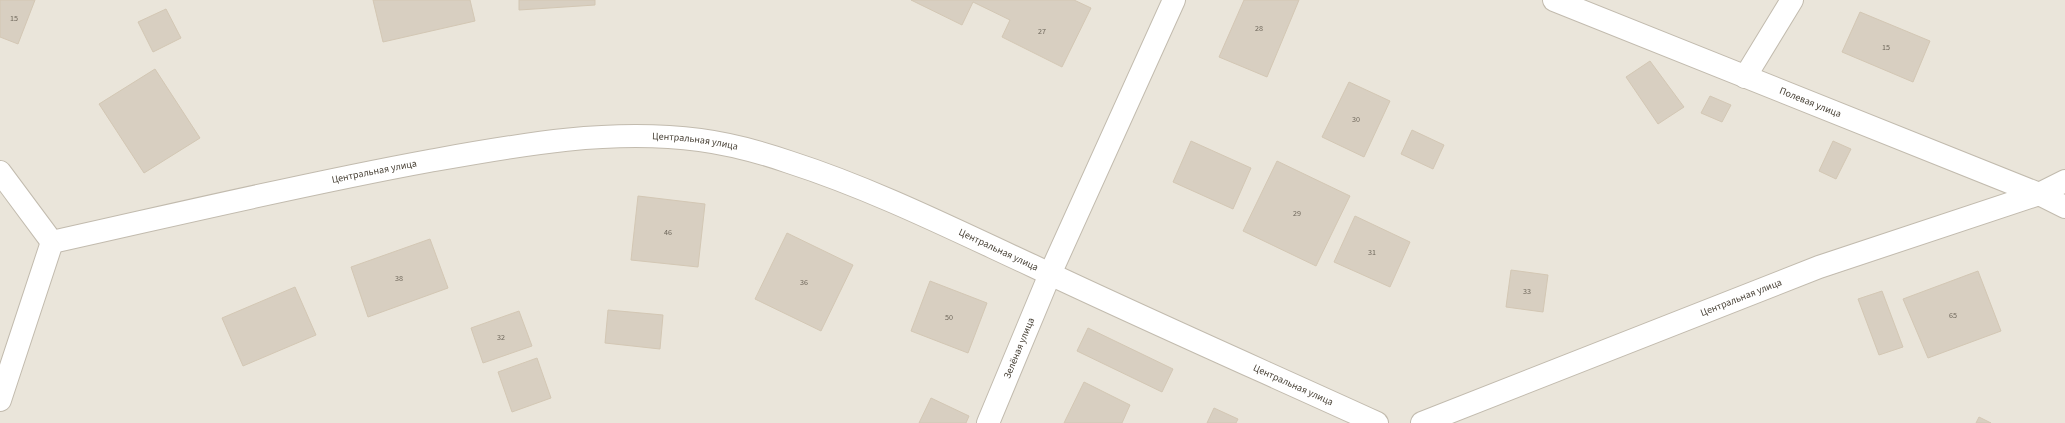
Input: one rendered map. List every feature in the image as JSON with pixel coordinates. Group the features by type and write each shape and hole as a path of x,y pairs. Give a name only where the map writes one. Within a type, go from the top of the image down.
{"street":[{"name":"Зелёная улица","path":"988,423 1050,274 1174,0"},
{"name":"Полевая улица","path":"1554,0 1745,78 2039,194"},
{"path":"1745,78 1792,0"},
{"name":"Центральная улица","path":"52,242 357,174 482,152 568,139 640,136 701,140 759,152 819,171 877,193 1368,421"},
{"path":"0,172 52,242 0,400"},
{"path":"2039,194 2065,181"},
{"name":"Центральная улица","path":"1422,423 1820,268 2039,194"},
{"path":"2039,194 2065,207"}],"shaded area":[{"path":"0,0 2065,0 2065,423 0,423"}],"building":[{"path":"0,0 35,0 18,44 0,37"},
{"path":"373,0 470,0 475,21 383,42"},
{"path":"519,0 595,0 595,5 519,10"},
{"path":"911,0 1074,0 1091,8 1062,67 1002,37 1010,20 973,2 962,25"},
{"path":"1244,0 1299,0 1267,77 1219,57"},
{"path":"166,9 181,38 153,52 138,22"},
{"path":"1860,12 1930,41 1913,82 1842,52"},
{"path":"1650,61 1684,107 1658,124 1626,77"},
{"path":"155,69 200,138 144,173 99,104"},
{"path":"1349,82 1390,101 1364,157 1322,137"},
{"path":"1710,96 1731,105 1722,122 1701,113"},
{"path":"1412,130 1444,145 1433,169 1401,154"},
{"path":"1191,141 1251,168 1233,209 1173,182"},
{"path":"1833,141 1851,149 1836,179 1819,171"},
{"path":"1277,161 1350,196 1316,266 1243,231"},
{"path":"638,196 705,204 698,267 631,260"},
{"path":"1355,216 1410,242 1390,287 1334,262"},
{"path":"787,233 853,265 821,331 755,299"},
{"path":"430,239 448,288 368,317 351,267"},
{"path":"1511,270 1548,275 1543,312 1506,307"},
{"path":"1978,271 2001,331 1928,358 1903,299"},
{"path":"930,281 987,303 968,353 911,331"},
{"path":"295,287 316,335 243,366 222,318"},
{"path":"1882,291 1903,347 1879,355 1858,299"},
{"path":"608,310 663,315 660,349 605,343"},
{"path":"519,311 532,346 483,363 471,328"},
{"path":"1088,328 1173,369 1162,392 1077,351"},
{"path":"537,358 551,398 512,412 498,372"},
{"path":"1084,382 1130,405 1122,423 1064,423"},
{"path":"931,398 969,416 966,423 919,423"},
{"path":"1214,408 1238,419 1236,423 1207,423"},
{"path":"1979,417 1991,423 1976,423"}]}
